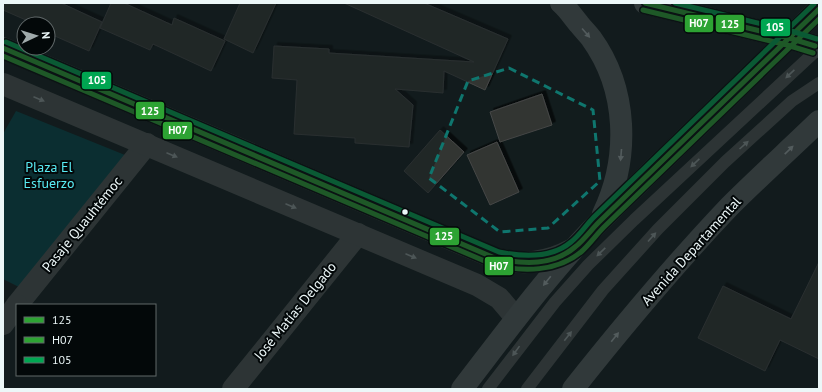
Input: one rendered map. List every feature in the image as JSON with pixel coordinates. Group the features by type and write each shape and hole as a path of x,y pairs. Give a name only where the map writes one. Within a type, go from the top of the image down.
{"main road":[{"path":"561,3 591,38 602,56 617,95 621,116 622,137 618,174 609,202 599,222"},
{"path":"645,3 789,38 819,47"},
{"path":"462,389 516,318 571,250 819,9"},
{"name":"Avenida Departamental","path":"573,389 638,309 730,206 819,121"}],"street":[{"path":"3,48 497,259 519,263 532,263 559,257 571,250"},
{"path":"4,87 147,144 477,285 499,298 516,318"},
{"name":"Pasaje Quauhtémoc","path":"18,304 147,144"},
{"name":"José Matías Delgado","path":"233,389 358,234"},
{"name":"Pasaje Quauhtémoc","path":"3,324 16,306"}],"lane":[{"path":"488,389 555,302 588,265 819,47"},
{"path":"527,389 603,290 658,230 731,157 792,102 819,83"}],"highlighted area":[{"path":"509,68 593,110 600,181 548,228 500,232 429,178 468,81"}],"green space":[{"name":"Plaza El Esfuerzo","path":"16,111 125,155 19,287 3,279 3,134"}],"building":[{"path":"3,3 61,3 102,22 89,51 56,37 56,16 17,16 3,10"},
{"path":"111,3 124,3 172,25 174,18 225,41 211,71 153,44 150,50 100,28"},
{"path":"240,3 276,3 253,53 224,39"},
{"path":"344,3 424,3 508,39 485,90 444,71 443,93 395,89 413,105 409,147 355,143 355,138 294,134 297,80 272,78 274,46 329,49 329,53 474,62"},
{"path":"542,94 552,125 500,142 490,112"},
{"path":"440,130 464,152 428,193 404,171"},
{"path":"497,142 519,192 490,205 467,155"},
{"path":"819,262 819,359 780,340 765,371 698,338 723,286 791,319"}],"transit line":[{"name":"125","path":"645,3 789,38 815,46"},
{"name":"105","path":"675,3 791,31 817,39"},
{"name":"105","path":"6,42 499,252 527,256 546,254 555,251 563,248 574,239 594,217 814,4"},
{"name":"125","path":"3,48 497,259 517,262 538,262 557,258 578,244 819,9"},
{"name":"H07","path":"643,10 787,45 813,53"},
{"name":"H07","path":"3,56 494,265 516,269 539,269 551,267 572,259 581,252 604,227 819,19"}]}
